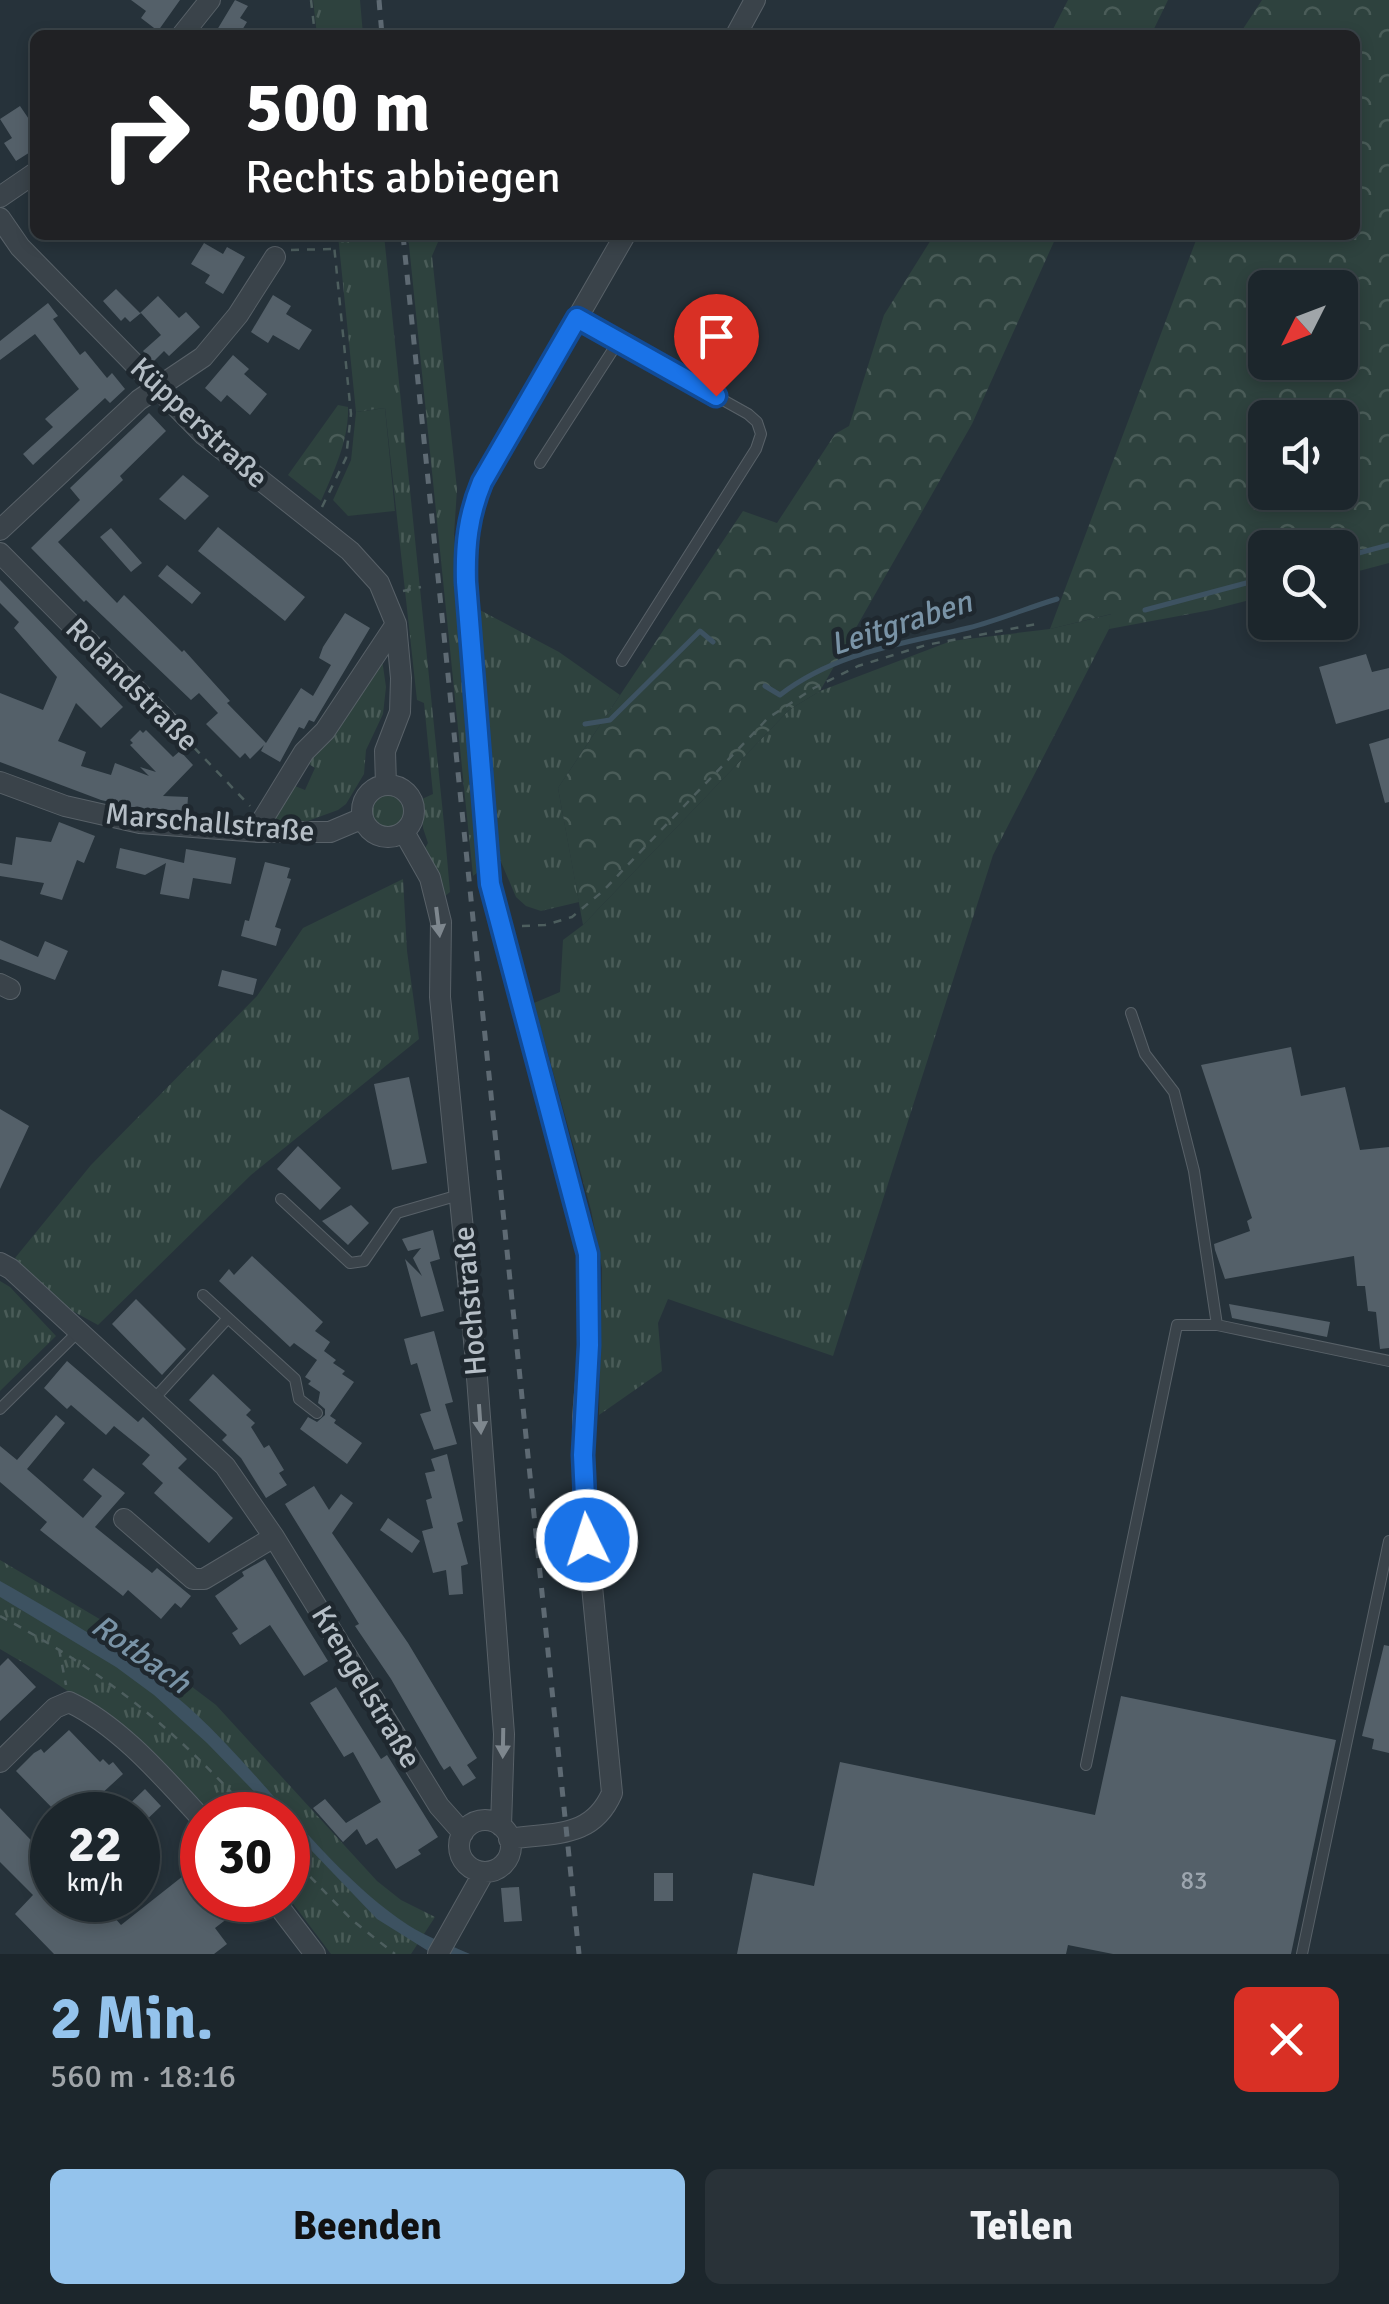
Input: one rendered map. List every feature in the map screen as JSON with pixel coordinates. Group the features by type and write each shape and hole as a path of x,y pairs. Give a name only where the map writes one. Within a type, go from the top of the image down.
{"street":[{"path":"186,30 210,0"},
{"path":"739,30 755,0"},
{"path":"0,197 30,176"},
{"name":"Küpperstraße","path":"0,218 20,246 204,435 366,566 379,583 396,624 400,712 385,750 386,786"},
{"path":"488,1830 586,1827 604,1812 612,1792 583,1494 588,1254 501,927 485,850 466,536 482,482 622,240"},
{"path":"0,530 139,400 204,357 238,315 274,257"},
{"name":"Rolandstraße","path":"0,553 171,724"},
{"path":"261,825 304,752 325,732 396,624"},
{"name":"Marschallstraße","path":"0,782 106,818 330,832 362,818"},
{"path":"386,786 401,788 413,804 414,815 404,832 384,837 375,834 362,818 365,798 372,790 386,786"},
{"name":"Hochstraße","path":"404,832 430,878 441,922 440,997 504,1734 502,1779 488,1830 459,1847 464,1861"},
{"name":"Krengelstraße","path":"0,1263 11,1268 225,1466 274,1537 439,1806 488,1830"},
{"path":"124,1519 193,1579 204,1578 274,1537"},
{"path":"0,1762 55,1708 69,1702 88,1710 180,1797"},
{"path":"438,1954 484,1872 505,1862 509,1855 488,1830"},
{"path":"464,1861 484,1872"},
{"path":"450,1930 464,1861"},
{"path":"290,1922 314,1954"}],"lane":[{"path":"577,318 748,414 757,422 761,434 756,449 622,661"},
{"path":"540,463 618,342"},
{"path":"1132,1012 1145,1054 1174,1092 1194,1171 1217,1325"},
{"path":"280,1199 350,1262 364,1261 396,1213 460,1194"},
{"path":"204,1295 295,1380 300,1400 317,1412"},
{"path":"153,1400 228,1318"},
{"path":"1086,1765 1177,1326 1217,1325 1389,1361"},
{"path":"0,1409 78,1332"},
{"path":"1302,1954 1389,1541"}],"path":[{"path":"312,0 314,30"},
{"path":"311,522 329,496 346,458 351,414 333,240"},
{"path":"274,257 286,250 334,249"},
{"path":"400,592 421,587"},
{"path":"501,927 546,925 572,917 603,891 768,718 814,688 858,666 926,645 1037,624"},
{"name":"Rolandstraße","path":"171,724 261,825"},
{"path":"0,1616 59,1647 134,1699 172,1731 230,1792"},
{"path":"59,1647 69,1702"},
{"path":"310,1877 352,1920 395,1954"}],"green space":[{"path":"313,0 360,0 363,30 316,30"},
{"path":"1068,0 1168,0 1153,30 1053,30"},
{"path":"1262,0 1389,0 1389,563 1358,571 1358,530 1248,530 1248,600 1109,629 1111,614 1050,629 1196,240 1360,240 1360,30 1242,30"},
{"path":"339,240 385,240 444,824 450,892 445,896 425,848 428,843 422,799 433,794 424,703 417,700 385,408 356,412"},
{"path":"409,240 439,240 432,256 457,489 454,535 482,869 473,876"},
{"path":"931,240 1055,240 972,424 820,691 789,710 583,925 558,788 743,511 777,523 835,434 849,426 884,315"},
{"path":"338,405 348,407 346,431 321,501 288,475"},
{"path":"385,408 395,511 348,516 333,500 351,460 356,412"},
{"path":"476,608 559,652 620,695 558,788 579,902 541,911 526,906 516,897 492,841"},
{"path":"1112,614 1109,629 993,855 833,1356 668,1299 658,1323 662,1371 599,1415 602,1268 591,1210 534,1003 560,992 563,940 583,925 789,710 820,691 951,641 1050,629"},
{"path":"382,659 386,687 383,714 366,750 364,774 346,804 305,822 274,820 290,784 305,790 315,768 304,761"},
{"path":"387,792 400,798 406,811 400,824 387,830 374,824 368,811 374,798"},
{"path":"403,879 407,951 419,1039 251,1175 98,1325 67,1308 15,1258 91,1165 257,996 303,928"},
{"path":"0,1281 56,1336 0,1391"},
{"path":"0,1560 113,1627 216,1705 296,1792 191,1792 114,1724 0,1649"},
{"path":"310,1808 377,1881 401,1900 435,1917 411,1954 331,1954 307,1922 310,1922"}],"water":[{"path":"0,1581 127,1658 196,1714 270,1792 255,1792 154,1695 116,1667 0,1597"},
{"path":"310,1836 379,1904 415,1929 470,1954 433,1954 377,1919 310,1849"}],"building":[{"path":"131,0 180,0 159,30 141,18 146,11"},
{"path":"235,0 248,6 240,18 247,22 242,30 217,30"},
{"path":"20,106 30,121 30,152 16,161 4,143 12,138 0,119"},
{"path":"204,243 223,254 227,247 245,257 223,294 205,283 210,275 191,264"},
{"path":"116,289 140,313 158,296 179,318 186,312 200,327 169,356 164,351 153,362 143,351 161,335 141,313 130,322 125,317 121,321 103,301"},
{"path":"273,295 291,306 286,314 312,330 299,350 273,335 268,343 251,332"},
{"path":"48,303 58,316 53,319 80,355 85,351 107,378 112,373 125,389 110,403 105,398 33,465 23,454 53,427 45,419 79,389 35,334 0,360 0,341"},
{"path":"233,355 249,369 244,374 267,394 250,415 227,395 221,402 205,388"},
{"path":"149,413 166,431 120,476 123,480 58,542 117,603 124,595 184,650 266,743 301,688 313,696 331,665 319,658 323,647 345,613 370,628 314,722 309,720 304,729 299,727 280,762 261,751 264,745 250,759 245,753 240,758 206,724 218,713 199,693 191,700 31,548 80,500 70,488"},
{"path":"183,475 209,496 185,520 159,499"},
{"path":"218,527 305,597 285,621 198,551"},
{"path":"111,528 142,563 131,572 100,537"},
{"path":"167,565 201,593 192,604 158,576"},
{"path":"0,580 123,707 101,728 76,703 58,741 86,752 81,766 111,775 115,763 149,776 140,767 156,772 130,745 140,730 146,730 173,757 180,751 193,765 163,796 188,797 187,811 136,808 101,800 0,762 0,693 43,710 57,677 14,628 19,622 0,603"},
{"path":"1366,654 1372,672 1389,668 1389,709 1336,724 1319,667"},
{"path":"1389,738 1389,802 1385,803 1369,744"},
{"path":"59,822 95,836 84,863 77,860 62,900 40,894 44,883 0,876 0,863 12,865 16,837 51,842"},
{"path":"120,848 184,863 186,849 236,858 231,884 193,878 189,899 160,894 166,863 145,875 116,868"},
{"path":"265,862 290,868 287,878 291,879 275,927 281,929 276,946 241,936"},
{"path":"0,940 38,957 45,941 68,951 55,980 0,959"},
{"path":"222,970 257,979 253,995 218,986"},
{"path":"1291,1047 1301,1096 1345,1087 1360,1150 1389,1147 1389,1348 1380,1349 1376,1312 1368,1311 1365,1286 1357,1286 1354,1256 1225,1279 1215,1250 1214,1244 1250,1231 1247,1221 1252,1218 1201,1065"},
{"path":"409,1077 427,1163 392,1170 374,1084"},
{"path":"0,1109 29,1126 0,1189"},
{"path":"298,1146 341,1188 320,1210 277,1169"},
{"path":"351,1205 369,1223 348,1245 322,1221"},
{"path":"433,1230 440,1259 430,1262 444,1311 421,1317 405,1259 422,1276 413,1258 421,1248 408,1251 402,1239"},
{"path":"252,1256 323,1322 315,1331 330,1342 324,1351 345,1371 342,1374 354,1382 330,1416 362,1443 347,1464 300,1429 308,1417 317,1422 325,1415 325,1409 318,1403 320,1392 305,1377 317,1360 294,1343 290,1347 219,1281 229,1269 234,1275"},
{"path":"136,1299 186,1349 162,1375 112,1324"},
{"path":"1229,1304 1330,1322 1327,1337 1232,1318"},
{"path":"434,1331 453,1402 445,1404 457,1444 434,1450 420,1414 431,1411 417,1363 411,1365 404,1339"},
{"path":"67,1361 138,1422 143,1417 187,1459 178,1468 233,1518 209,1543 154,1493 163,1483 142,1464 150,1455 114,1426 106,1435 44,1388"},
{"path":"213,1374 251,1410 246,1415 255,1423 251,1427 264,1448 269,1445 284,1470 279,1473 287,1485 266,1498 241,1458 222,1440 227,1435 189,1400"},
{"path":"56,1415 65,1423 27,1469 83,1518 102,1496 83,1480 93,1468 125,1493 95,1527 152,1573 157,1568 191,1596 181,1608 175,1603 161,1619 128,1590 123,1596 40,1530 47,1522 0,1482 0,1446 17,1460"},
{"path":"447,1454 463,1521 457,1523 468,1564 461,1566 463,1594 449,1595 446,1570 433,1573 422,1531 433,1528 426,1500 432,1498 425,1473 435,1471 431,1459"},
{"path":"314,1486 329,1510 341,1494 353,1503 332,1533 408,1643 477,1758 467,1765 476,1778 463,1786 450,1766 444,1770 440,1764 285,1504"},
{"path":"388,1518 420,1541 412,1553 380,1530"},
{"path":"265,1559 328,1661 304,1676 270,1625 240,1645 232,1633 238,1629 215,1596 244,1576 242,1572"},
{"path":"1384,1645 1389,1646 1389,1753 1372,1749 1374,1739 1362,1736"},
{"path":"8,1658 36,1687 0,1721 0,1666"},
{"path":"336,1687 381,1759 387,1755 438,1837 418,1850 421,1854 396,1869 377,1838 366,1845 357,1829 343,1842 313,1808 325,1799 346,1823 381,1802 353,1752 344,1757 310,1703"},
{"path":"1121,1696 1336,1740 1291,1954 1113,1954 1068,1945 1066,1954 737,1954 753,1873 814,1886 840,1762 1095,1815"},
{"path":"69,1730 100,1762 113,1762 123,1774 103,1792 37,1792 16,1771 34,1753 41,1749 44,1753"},
{"path":"0,1808 30,1839 30,1892 0,1862"},
{"path":"654,1873 673,1873 673,1901 654,1901"},
{"path":"180,1878 180,1922 223,1922 215,1928 227,1944 214,1954 54,1954 15,1914 30,1898 30,1922 160,1922 160,1894"},
{"path":"519,1887 522,1921 504,1922 501,1888"}],"waterway":[{"name":"Leitgraben","path":"1358,553 1389,545"},
{"name":"Leitgraben","path":"1145,610 1248,583"},
{"name":"Leitgraben","path":"765,686 780,695 801,680 847,659 979,625 1057,599"},
{"name":"Leitgraben","path":"585,724 610,720 700,631 713,642"}],"railway":[{"path":"379,0 382,30"},
{"path":"404,240 579,1954"}],"route":[{"path":"587,1540 583,1455 589,1345 588,1254 490,884 466,582 466,536 482,482 577,318 716,396"}],"water label":[{"name":"Rotbach","path":"141,1654"}]}
